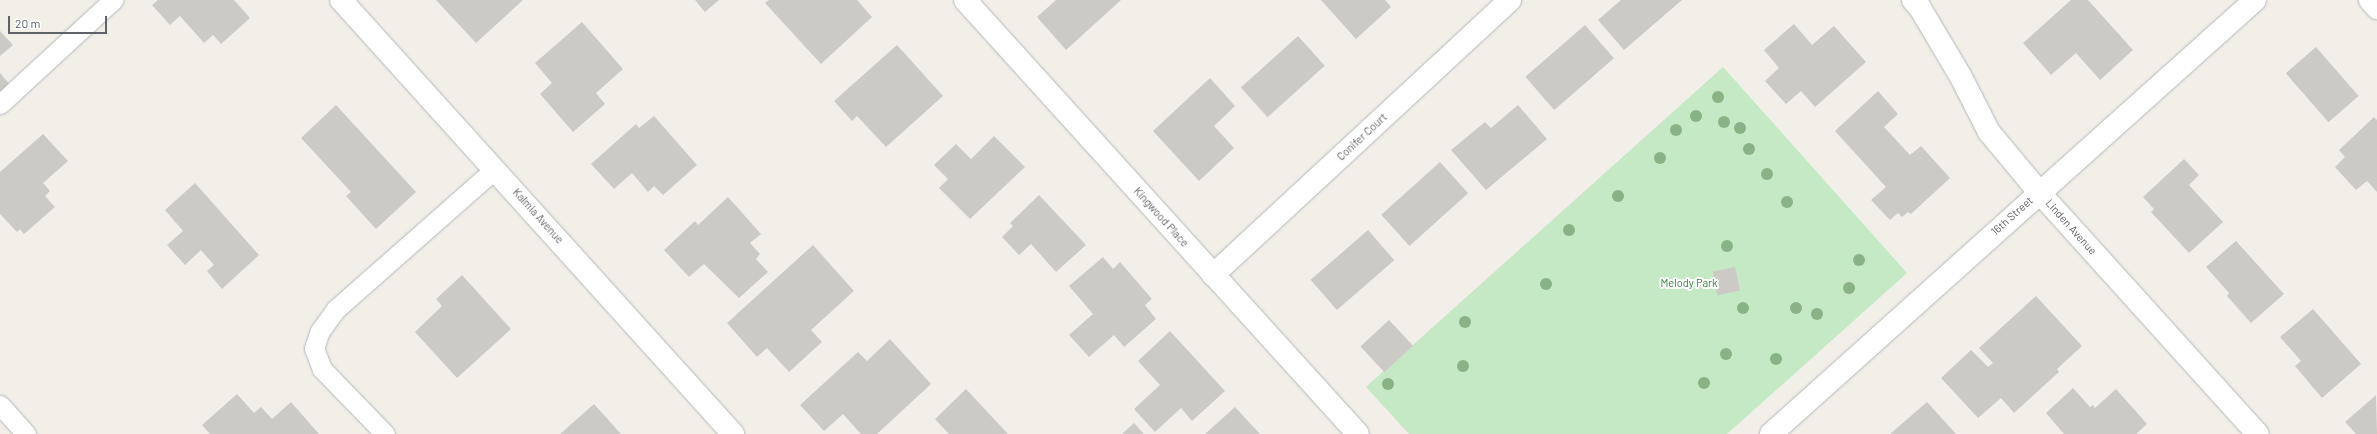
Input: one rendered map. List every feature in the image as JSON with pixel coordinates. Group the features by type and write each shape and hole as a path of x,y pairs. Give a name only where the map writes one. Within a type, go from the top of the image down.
{"street":[{"name":"Kalmia Avenue","path":"341,0 733,434"},
{"name":"Kingwood Place","path":"964,0 1358,434"},
{"name":"Conifer Court","path":"1213,275 1510,0"},
{"name":"Linden Avenue","path":"1914,0 1961,77 1989,132 2039,192 2258,434"},
{"name":"16th Street","path":"1770,434 2255,0"},
{"path":"2370,0 2377,8"}],"lane":[{"path":"0,104 113,0"},
{"path":"385,434 322,369 314,348 320,331 336,309 495,169"},
{"path":"0,405 26,434"}],"green space":[{"name":"Melody Park","path":"1723,67 1907,273 1727,434 1409,434 1366,387"}],"building":[{"path":"158,0 234,0 250,18 221,44 213,35 204,43 180,16 170,25 152,5"},
{"path":"436,0 523,0 476,43"},
{"path":"695,0 719,0 705,12"},
{"path":"769,0 857,0 872,17 821,64 765,3"},
{"path":"1056,0 1121,0 1066,50 1037,17"},
{"path":"1321,0 1385,0 1391,7 1356,39"},
{"path":"1621,0 1682,0 1624,50 1598,20"},
{"path":"2071,0 2088,0 2133,50 2100,80 2076,53 2051,75 2023,43"},
{"path":"582,22 623,69 596,93 605,104 573,132 540,94 552,83 535,63"},
{"path":"1794,24 1812,45 1834,26 1866,62 1815,107 1801,91 1786,104 1765,81 1779,68 1764,50"},
{"path":"1585,25 1614,58 1554,110 1525,77"},
{"path":"0,31 13,45 0,56"},
{"path":"1298,36 1325,66 1268,117 1241,88"},
{"path":"897,45 943,96 886,147 857,116 852,121 834,101"},
{"path":"2316,47 2359,96 2328,122 2286,73"},
{"path":"0,73 11,86 0,95"},
{"path":"1210,78 1235,106 1214,126 1234,148 1199,181 1153,131"},
{"path":"1878,91 1898,114 1884,127 1910,155 1921,146 1950,178 1911,214 1908,212 1902,217 1898,213 1890,220 1871,200 1886,187 1835,131"},
{"path":"336,105 416,192 376,229 346,196 351,192 301,138"},
{"path":"1518,105 1547,139 1486,190 1451,150 1485,122 1491,128"},
{"path":"654,116 697,165 663,195 654,186 648,192 632,173 614,189 591,164 636,124 639,128"},
{"path":"2374,117 2377,120 2377,192 2367,181 2356,190 2335,167 2345,157 2339,150"},
{"path":"43,134 68,161 43,183 50,191 45,196 55,207 24,234 20,229 17,232 0,214 0,172"},
{"path":"994,136 1025,167 970,219 939,188 948,179 934,165 956,144 971,159"},
{"path":"2184,159 2199,175 2189,185 2223,222 2189,253 2151,212 2154,209 2143,197"},
{"path":"1440,162 1468,193 1409,246 1381,215"},
{"path":"195,183 259,255 222,289 207,271 214,265 201,250 185,265 167,245 183,231 165,210"},
{"path":"1039,195 1086,245 1056,272 1031,244 1019,255 1002,237 1013,226 1010,223"},
{"path":"728,197 761,234 750,243 760,254 756,259 768,272 739,298 704,264 689,277 664,250 695,221 698,225"},
{"path":"1368,230 1394,260 1337,310 1311,280"},
{"path":"2236,241 2284,294 2251,323 2227,296 2229,293 2206,267"},
{"path":"813,245 854,291 811,330 822,342 789,372 767,348 757,357 727,323"},
{"path":"1103,257 1113,269 1120,262 1152,299 1145,305 1156,319 1124,347 1114,335 1089,357 1069,335 1093,314 1069,286"},
{"path":"1735,267 1740,290 1717,295 1713,272"},
{"path":"462,275 511,329 457,378 415,332 442,306 436,299"},
{"path":"2036,296 2082,346 2057,369 2059,372 2014,413 2001,398 1978,418 1941,378 1971,350 1988,367 1993,363 1979,348"},
{"path":"2313,309 2361,364 2322,398 2295,366 2301,361 2280,337"},
{"path":"1389,320 1413,346 1384,372 1360,347"},
{"path":"1170,331 1225,391 1192,421 1181,408 1155,432 1134,409 1160,385 1138,361"},
{"path":"890,339 931,384 877,434 861,434 843,414 824,431 800,405 858,352 867,361"},
{"path":"2073,388 2090,407 2093,405 2095,408 2116,389 2147,424 2136,434 2064,434 2046,413"},
{"path":"966,389 1008,434 949,434 935,419"},
{"path":"237,394 254,413 261,407 272,419 291,402 319,434 210,434 202,425"},
{"path":"2376,395 2377,434 2356,434 2345,422"},
{"path":"1927,402 1956,434 1890,434"},
{"path":"594,404 621,434 560,434"},
{"path":"1235,407 1260,434 1205,434"},
{"path":"1134,423 1144,434 1122,434"}]}
